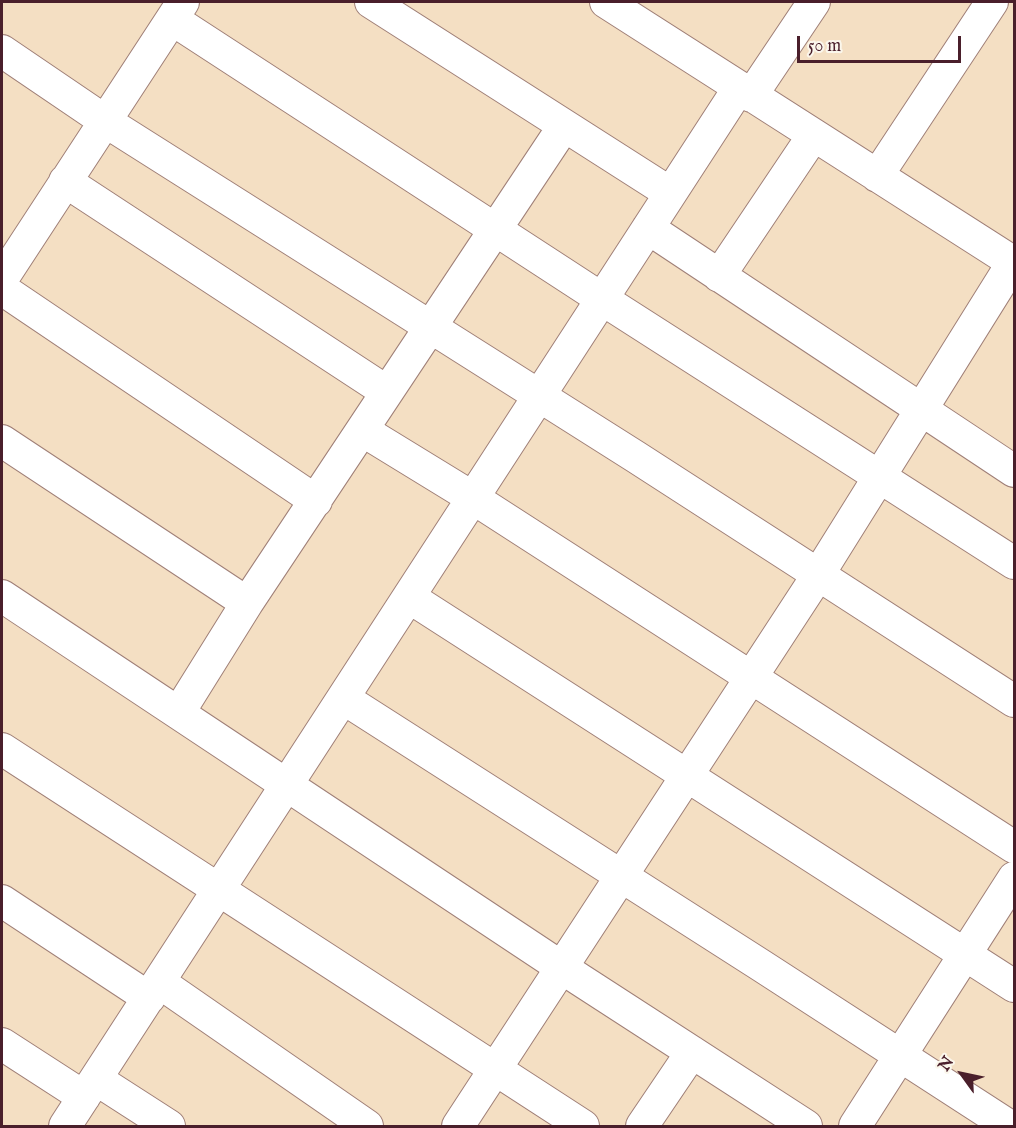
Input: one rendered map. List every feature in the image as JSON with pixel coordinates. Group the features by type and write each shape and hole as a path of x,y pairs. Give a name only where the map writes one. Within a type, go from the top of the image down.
{"street":[{"path":"371,2 670,193"},
{"path":"458,1126 818,575 1014,262 745,92 638,10 606,2"},
{"path":"65,1126 670,193 814,2"},
{"path":"877,176 992,2"},
{"path":"2,279 178,10 497,230 1014,563"},
{"path":"2,51 105,121 1014,701"},
{"path":"179,712 247,603 564,126"},
{"path":"719,276 813,136"},
{"path":"65,182 387,392"},
{"path":"648,228 1014,471"},
{"path":"2,289 316,501"},
{"path":"362,430 473,498 1014,847"},
{"path":"2,441 247,603"},
{"path":"2,596 561,967 806,1126"},
{"path":"409,597 1014,986"},
{"path":"343,699 1009,1126"},
{"path":"2,749 583,1126"},
{"path":"855,1126 1014,878"},
{"path":"2,901 154,990 367,1126"},
{"path":"2,1044 170,1126"},
{"path":"642,1126 692,1052"}]}
